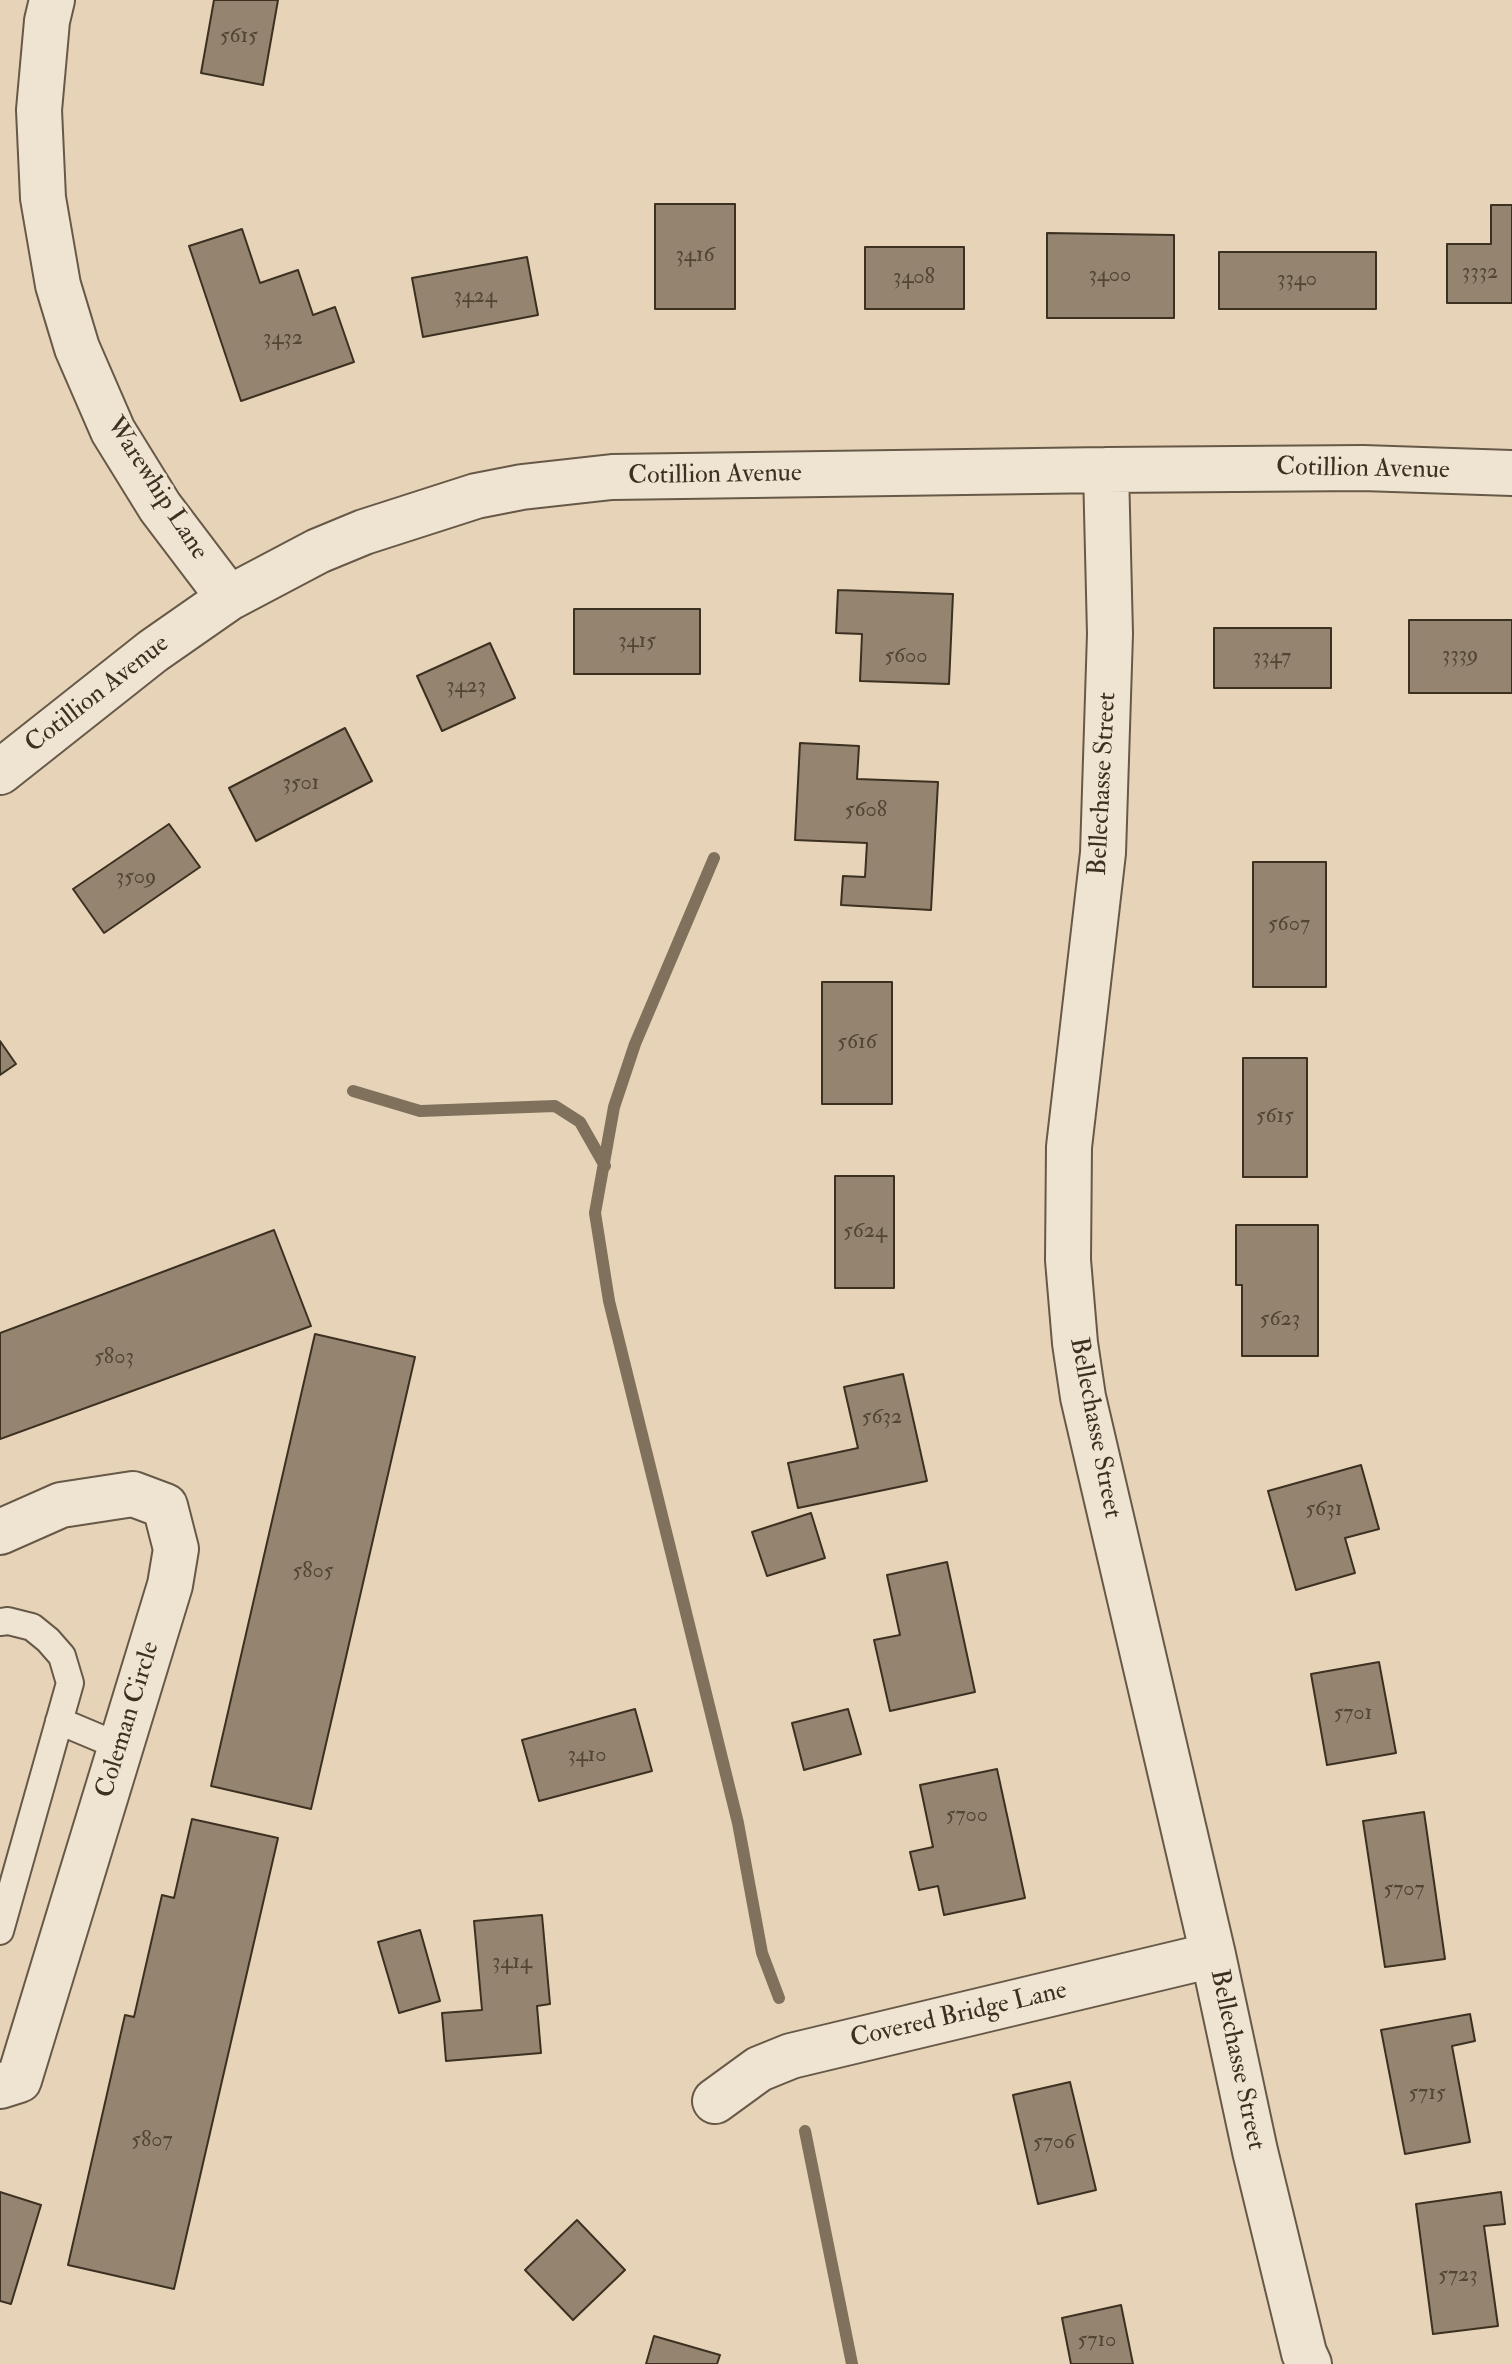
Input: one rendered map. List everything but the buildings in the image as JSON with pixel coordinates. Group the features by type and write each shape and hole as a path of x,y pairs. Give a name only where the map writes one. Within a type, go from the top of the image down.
{"street":[{"name":"Warewhip Lane","path":"52,0 47,21 39,110 43,198 58,285 77,348 113,431 160,507 229,598"},
{"name":"Cotillion Avenue","path":"0,772 153,651 229,598 318,551 364,532 476,496 522,487 612,477 1363,468 1512,473"},
{"name":"Bellechasse Street","path":"1106,470 1110,634 1102,869 1069,1147 1068,1260 1075,1343 1083,1397 1213,1955 1255,2151 1309,2364"},
{"name":"Coleman Circle","path":"0,1532 61,1505 133,1494 165,1506 176,1549 170,1585 19,2080 0,2086"},
{"name":"Covered Bridge Lane","path":"715,2101 759,2069 791,2056 1213,1955"}],"lane":[{"path":"0,1622 32,1627 62,1656 70,1683 0,1931"},
{"path":"59,1721 121,1747"}],"waterway":[{"path":"714,858 635,1044 614,1107 595,1213 609,1301 738,1823 762,1953 779,1998"},
{"path":"353,1091 420,1111 555,1106 580,1122 605,1166"},
{"path":"805,2131 852,2364"}]}
